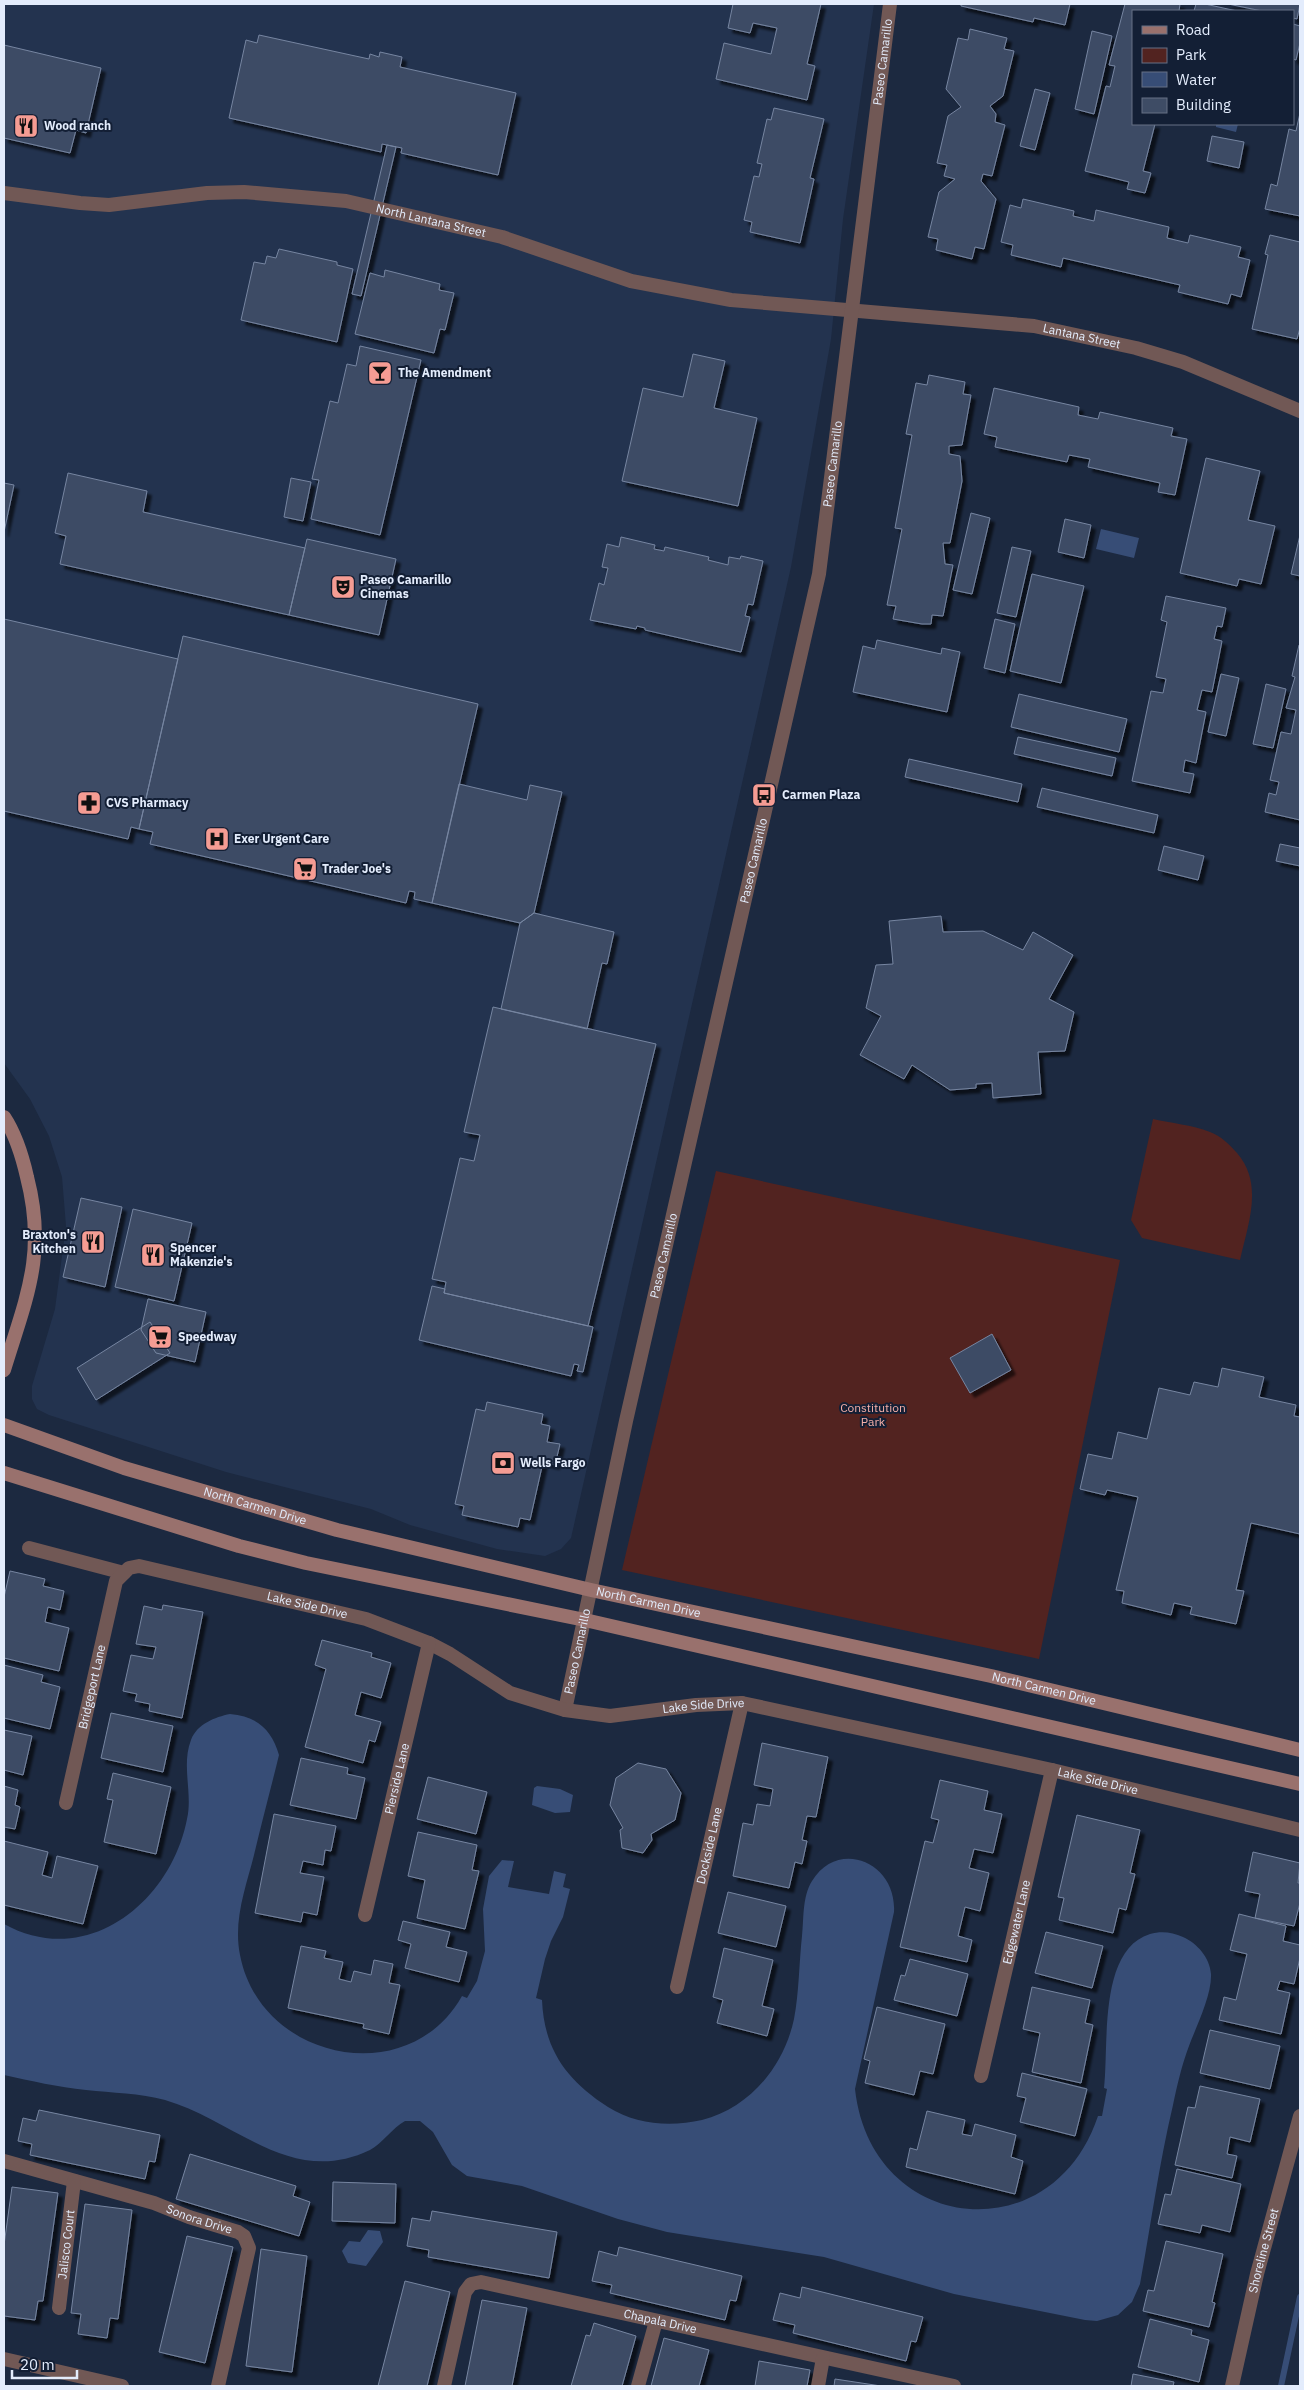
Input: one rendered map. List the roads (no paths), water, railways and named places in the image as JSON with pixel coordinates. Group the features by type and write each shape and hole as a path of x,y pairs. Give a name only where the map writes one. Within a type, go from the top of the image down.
{"main road":[{"path":"4,1117 20,1148 34,1205 37,1232 31,1282 4,1370"},
{"name":"North Carmen Drive","path":"4,1425 124,1468 337,1530 591,1590 991,1676 1300,1750"},
{"path":"4,1473 238,1546 306,1563 585,1620 1300,1784"}],"street":[{"name":"Paseo Camarillo","path":"565,1710 628,1411 819,574 890,4"},
{"name":"North Lantana Street","path":"4,192 71,202 109,204 207,193 244,192 346,201 502,237 630,280 731,300 852,309"},
{"name":"Lantana Street","path":"852,309 1034,326 1136,348 1183,362 1231,380 1300,411"},
{"path":"29,1548 124,1573"},
{"name":"Lake Side Drive","path":"124,1573 129,1568 138,1566 155,1568 366,1619 429,1643 450,1654 510,1693 565,1710 610,1716 696,1705 742,1703 1052,1770 1299,1830"},
{"name":"Bridgeport Lane","path":"66,1803 116,1581 124,1573"},
{"name":"Pierside Lane","path":"365,1915 429,1643"},
{"name":"Dockside Lane","path":"677,1987 742,1703"},
{"name":"Edgewater Lane","path":"981,2076 1052,1770"},
{"name":"Shoreline Street","path":"1232,2386 1257,2274 1300,2116"},
{"name":"Sonora Drive","path":"4,2161 154,2203 189,2217 238,2232 244,2236 249,2248 218,2386"},
{"name":"Jalisco Court","path":"59,2308 74,2181"},
{"name":"Chapala Drive","path":"444,2386 465,2292 470,2284 481,2282 954,2386"},
{"path":"638,2386 656,2321"},
{"path":"818,2386 823,2358"},
{"path":"4,2360 122,2386"}],"water":[{"path":"1216,125 1238,125 1236,132 1216,127"},
{"path":"1101,529 1139,538 1134,558 1096,549"},
{"path":"230,1714 240,1715 256,1721 262,1726 272,1738 279,1755 241,1904 238,1929 240,1955 253,1991 276,2019 305,2039 338,2051 373,2053 407,2045 438,2026 462,1996 467,1998 477,1981 485,1951 483,1909 489,1876 502,1860 514,1861 508,1887 549,1894 554,1871 566,1874 563,1887 570,1889 563,1917 551,1941 545,1959 536,1998 542,2000 547,2034 560,2062 580,2086 593,2097 630,2118 666,2124 702,2120 735,2106 750,2095 762,2083 782,2053 794,2019 803,1915 806,1894 812,1881 823,1868 836,1861 850,1859 864,1862 876,1869 886,1880 892,1895 894,1912 855,2089 868,2137 893,2174 927,2198 965,2209 1005,2206 1043,2190 1075,2160 1098,2116 1102,2116 1107,2089 1104,2088 1109,2001 1114,1978 1122,1959 1133,1943 1150,1934 1171,1933 1188,1940 1198,1947 1208,1962 1211,1982 1203,2011 1186,2053 1178,2083 1163,2149 1140,2284 1132,2302 1118,2315 1097,2321 1085,2320 954,2294 824,2257 667,2232 618,2219 522,2186 467,2176 452,2165 433,2132 420,2121 405,2121 370,2150 341,2160 314,2161 289,2156 264,2147 191,2109 165,2100 65,2087 4,2075 4,1924 35,1936 65,1939 94,1933 121,1920 144,1901 163,1877 178,1849 187,1819 189,1799 187,1760 191,1740 194,1734 207,1722"},
{"path":"537,1786 560,1789 573,1795 570,1812 555,1813 532,1805 534,1788"},
{"path":"368,2230 380,2231 383,2242 366,2266 348,2263 342,2251 349,2241 360,2242"}],"waterway":[{"path":"1281,2386 1300,2297"}],"place":[{"name":"Wood ranch","path":"26,126"},
{"name":"The Amendment","path":"380,373"},
{"name":"Paseo Camarillo Cinemas","path":"343,587"},
{"name":"Carmen Plaza","path":"764,795"},
{"name":"CVS Pharmacy","path":"89,803"},
{"name":"Exer Urgent Care","path":"217,839"},
{"name":"Trader Joe's","path":"305,869"},
{"name":"Braxton's Kitchen","path":"93,1242"},
{"name":"Spencer Makenzie's","path":"153,1255"},
{"name":"Speedway","path":"160,1337"},
{"name":"Wells Fargo","path":"503,1463"}],"park label":[{"name":"Constitution Park","path":"873,1415"}]}
